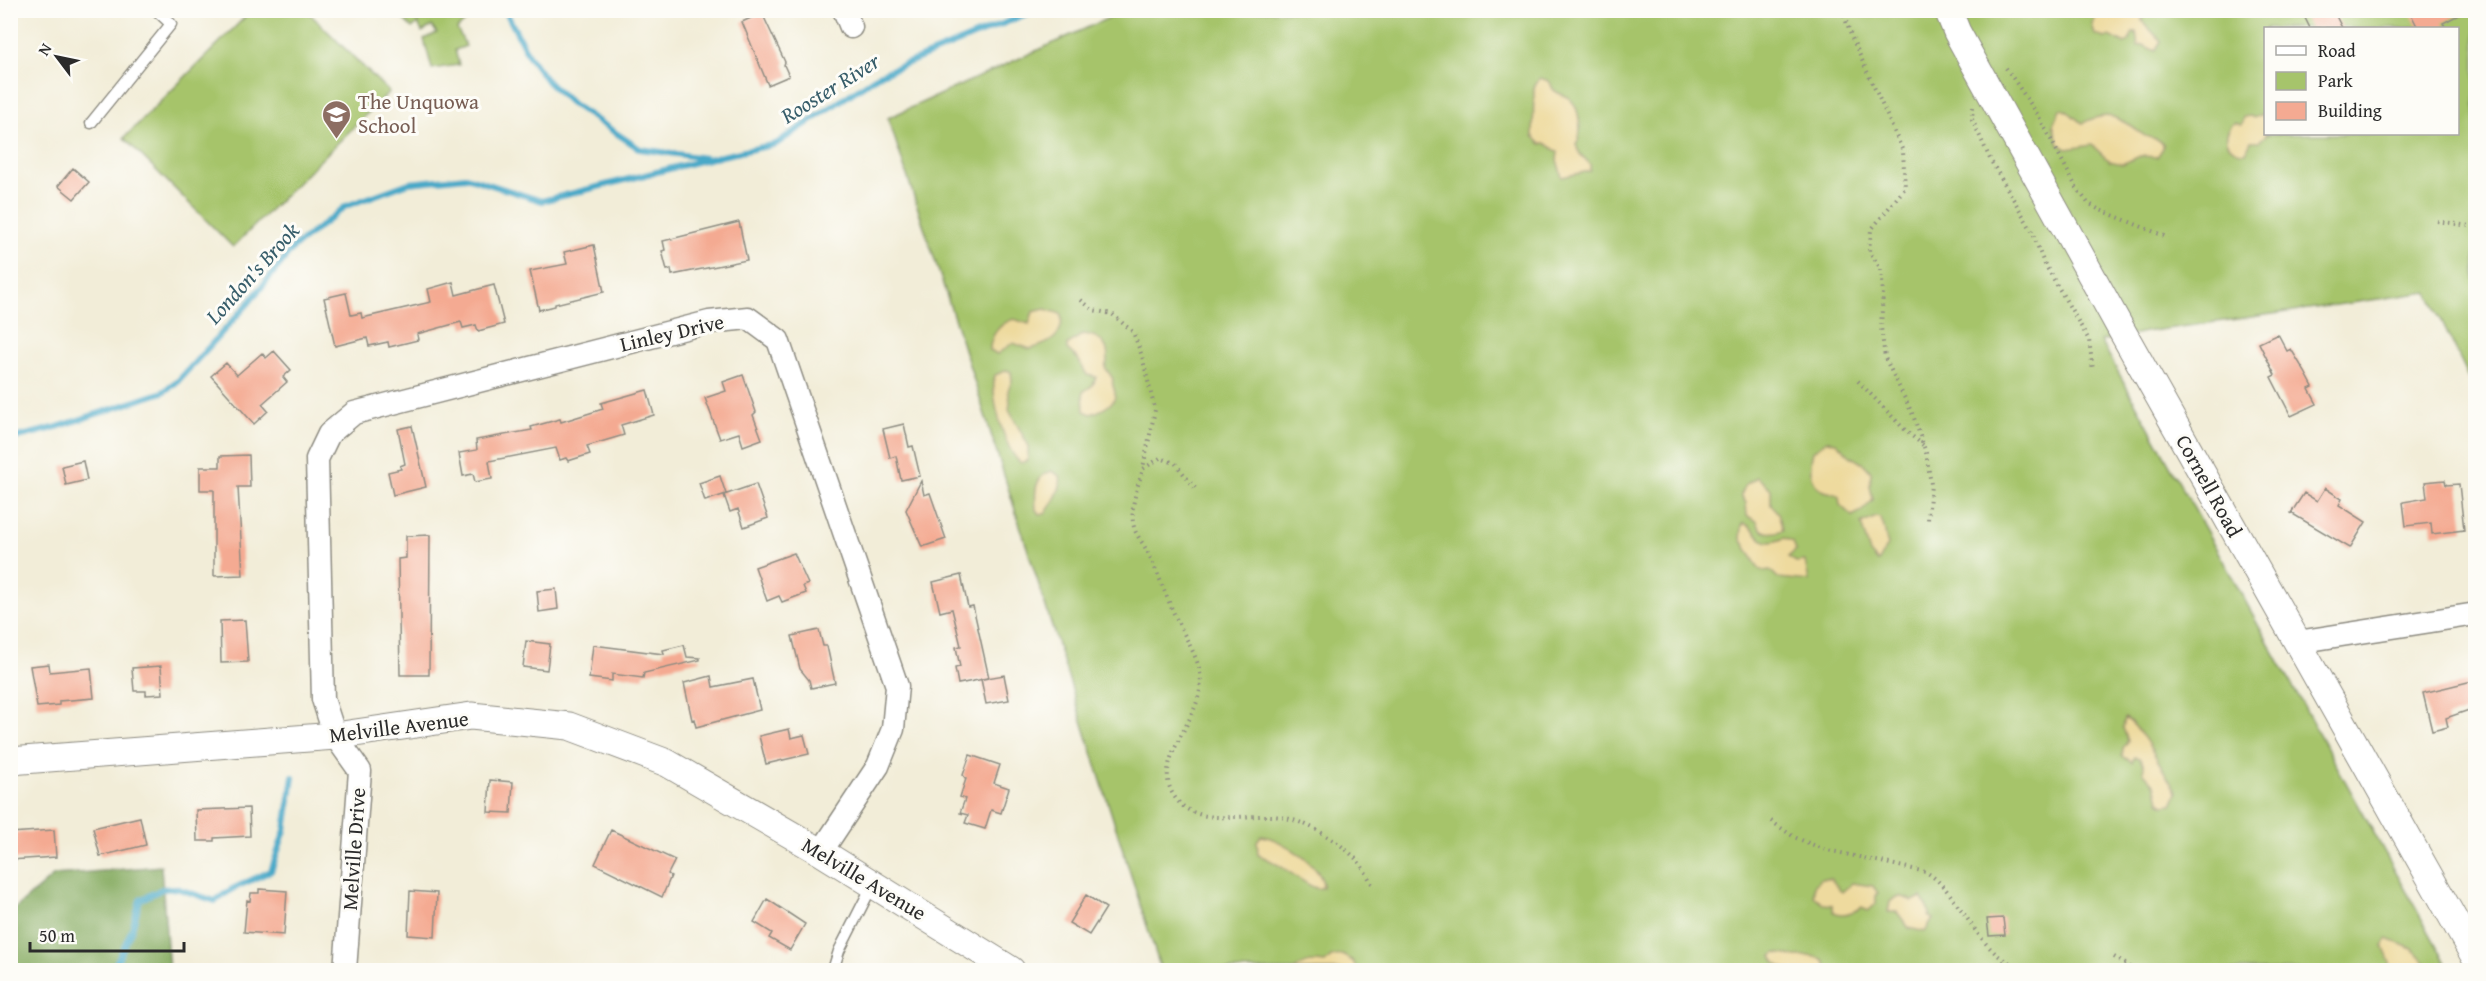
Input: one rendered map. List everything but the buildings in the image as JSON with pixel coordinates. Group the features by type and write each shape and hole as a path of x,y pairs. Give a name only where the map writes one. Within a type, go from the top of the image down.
{"street":[{"name":"Cornell Road","path":"1948,10 1957,32 2122,331 2475,959"},
{"name":"Linley Drive","path":"335,736 323,699 317,459 329,434 354,413 709,322 748,318 778,340 897,686 893,729 878,766 821,852"},
{"path":"2297,642 2475,614"},
{"name":"Melville Avenue","path":"10,761 335,736 471,717 569,726 666,763 821,852 1011,970"},
{"name":"Melville Drive","path":"335,736 360,771 345,970"}],"lane":[{"path":"91,123 171,24 156,10"},
{"path":"833,970 839,951 873,884"}],"path":[{"path":"1842,10 1852,38 1903,151 1905,188 1870,230 1869,251 1881,269 1883,292 1881,327 1885,358 1913,415 1923,445 1931,484 1928,520"},
{"path":"2437,221 2475,227"},
{"path":"1081,300 1093,310 1112,314 1133,333 1142,356 1155,410 1134,501 1134,527 1149,554 1200,671 1199,698 1186,728 1170,753 1167,775 1174,796 1191,811 1217,818 1259,815 1290,819 1326,836 1357,859 1373,886"},
{"path":"1858,381 1907,432 1923,445"},
{"path":"1143,469 1160,458 1175,463 1195,488"},
{"path":"1771,821 1794,837 1823,849 1926,872 1939,880 1972,926 1992,949 2014,965 2048,970"},
{"path":"2114,957 2135,970"}],"green space":[{"path":"252,10 307,11 389,92 233,247 124,138"},
{"path":"395,11 477,11 457,29 466,46 455,50 459,65 432,69 424,39 437,33 432,26 422,32 418,23 412,28"},
{"path":"1124,11 2475,11 2475,390 2428,292 2145,332 2101,341 2450,970 1161,970 959,333 888,118"},
{"path":"161,866 169,970 11,970 11,912 54,875"}],"sand":[{"path":"2098,11 2142,11 2142,21 2161,41 2155,51 2143,45 2138,46 2136,32 2133,32 2125,44 2110,36 2105,38 2095,35 2092,24"},
{"path":"1540,78 1549,81 1555,91 1568,98 1576,108 1580,128 1576,145 1580,154 1590,164 1590,171 1562,177 1557,160 1558,152 1545,143 1541,144 1533,136 1534,87"},
{"path":"2060,109 2083,123 2100,117 2114,117 2144,136 2160,141 2163,143 2163,148 2157,157 2140,156 2122,164 2109,161 2092,145 2067,149 2059,144 2053,125"},
{"path":"2264,116 2264,135 2267,135 2259,141 2251,141 2246,152 2234,150 2228,142 2227,133 2234,123 2242,125 2244,117"},
{"path":"1045,309 1061,314 1062,322 1058,334 1049,342 1030,349 1013,343 997,354 990,350 994,335 1004,323 1014,319 1029,324 1033,312"},
{"path":"1083,334 1096,337 1107,349 1105,367 1113,379 1115,393 1110,404 1091,414 1084,411 1083,392 1093,385 1096,377 1087,375 1078,359 1067,349 1067,345"},
{"path":"1007,370 1011,372 1012,381 1008,390 1009,410 1028,445 1028,460 1021,463 1015,457 1004,435 994,395 995,375"},
{"path":"1827,441 1836,442 1871,472 1870,486 1873,500 1862,511 1852,516 1840,505 1839,497 1817,487 1812,478 1813,451"},
{"path":"1052,471 1060,476 1060,486 1045,514 1040,514 1036,510 1036,486 1041,477"},
{"path":"1757,477 1771,489 1771,505 1778,513 1783,530 1771,533 1764,531 1757,521 1747,516 1746,503 1741,495 1746,484"},
{"path":"1876,517 1882,521 1888,545 1879,561 1870,553 1861,524"},
{"path":"1744,523 1765,541 1784,538 1793,542 1796,550 1788,557 1796,562 1805,561 1809,581 1778,578 1770,570 1759,569 1741,539"},
{"path":"2125,718 2146,741 2177,793 2172,804 2163,805 2159,801 2155,785 2143,772 2144,765 2139,758 2134,757 2132,762 2122,756 2123,748 2128,741 2123,728"},
{"path":"1261,836 1279,842 1300,854 1317,871 1322,879 1323,887 1313,887 1258,855 1257,841"},
{"path":"1820,879 1831,879 1842,892 1852,883 1873,886 1878,893 1876,904 1868,911 1862,907 1845,914 1834,912 1832,905 1824,904 1814,896 1814,886"},
{"path":"1896,897 1913,901 1921,897 1930,913 1928,916 1933,919 1925,932 1909,928 1897,912 1888,912 1890,902"},
{"path":"2387,939 2413,949 2432,970 2393,970 2383,946"},
{"path":"1776,953 1815,957 1826,963 1827,970 1804,972 1788,970 1776,963 1772,956"},
{"path":"1342,955 1353,961 1357,970 1294,970 1306,963 1325,963 1331,957"}],"waterway":[{"path":"505,10 528,55 548,82 571,103 640,149 705,158"},
{"name":"London's Brook","path":"10,439 54,428 163,392 177,382 247,305 294,247 346,206 409,183 466,177 542,201 776,144 879,75 1036,10"},
{"path":"113,970 132,929 140,900 162,889 176,888 215,901 232,889 271,871 285,830 293,777"}],"place":[{"name":"The Unquowa School","path":"337,140"}],"water label":[{"name":"Rooster River","path":"830,88"}]}
